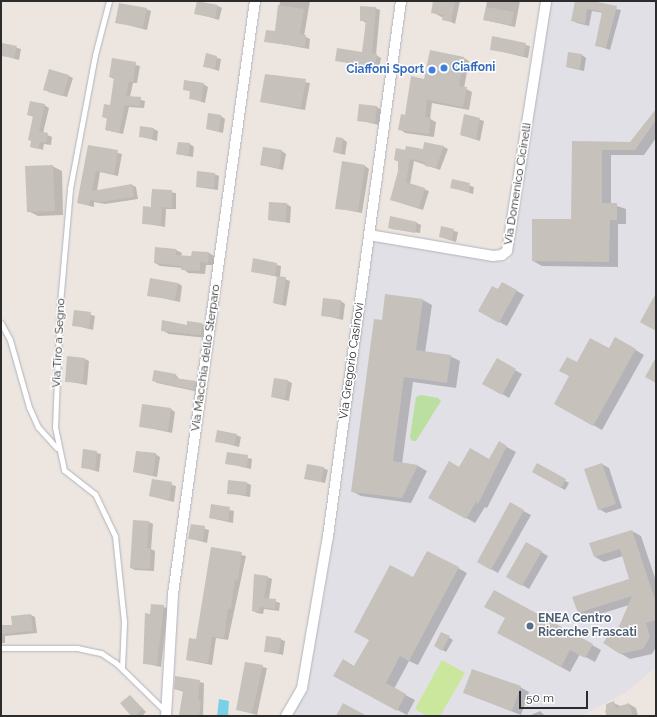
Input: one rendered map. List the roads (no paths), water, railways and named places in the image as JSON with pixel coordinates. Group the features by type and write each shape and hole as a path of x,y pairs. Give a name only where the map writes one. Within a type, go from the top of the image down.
{"street":[{"name":"Via Macchia dello Sterparo","path":"166,714 172,601 255,1"},
{"name":"Via Gregorio Casinovi","path":"286,716 302,688 328,536 401,1"},
{"name":"Via Domenico Cicinelli","path":"369,235 493,256 502,255 507,252 546,1"}],"lane":[{"name":"Via Tiro a Segno","path":"109,1 95,55 70,188 60,303 55,420 58,448 66,473 90,489 99,500 114,536 124,617 122,668"},
{"path":"1,323 10,340 30,407 38,427 58,448"},
{"path":"1,648 68,648 96,651 122,668 166,714"}],"water":[{"path":"219,699 229,701 228,716 217,716"}],"place":[{"name":"Ciaffoni","path":"444,68"},
{"name":"Ciaffoni Sport","path":"432,70"},
{"name":"ENEA Centro Ricerche Frascati","path":"530,626"}]}
